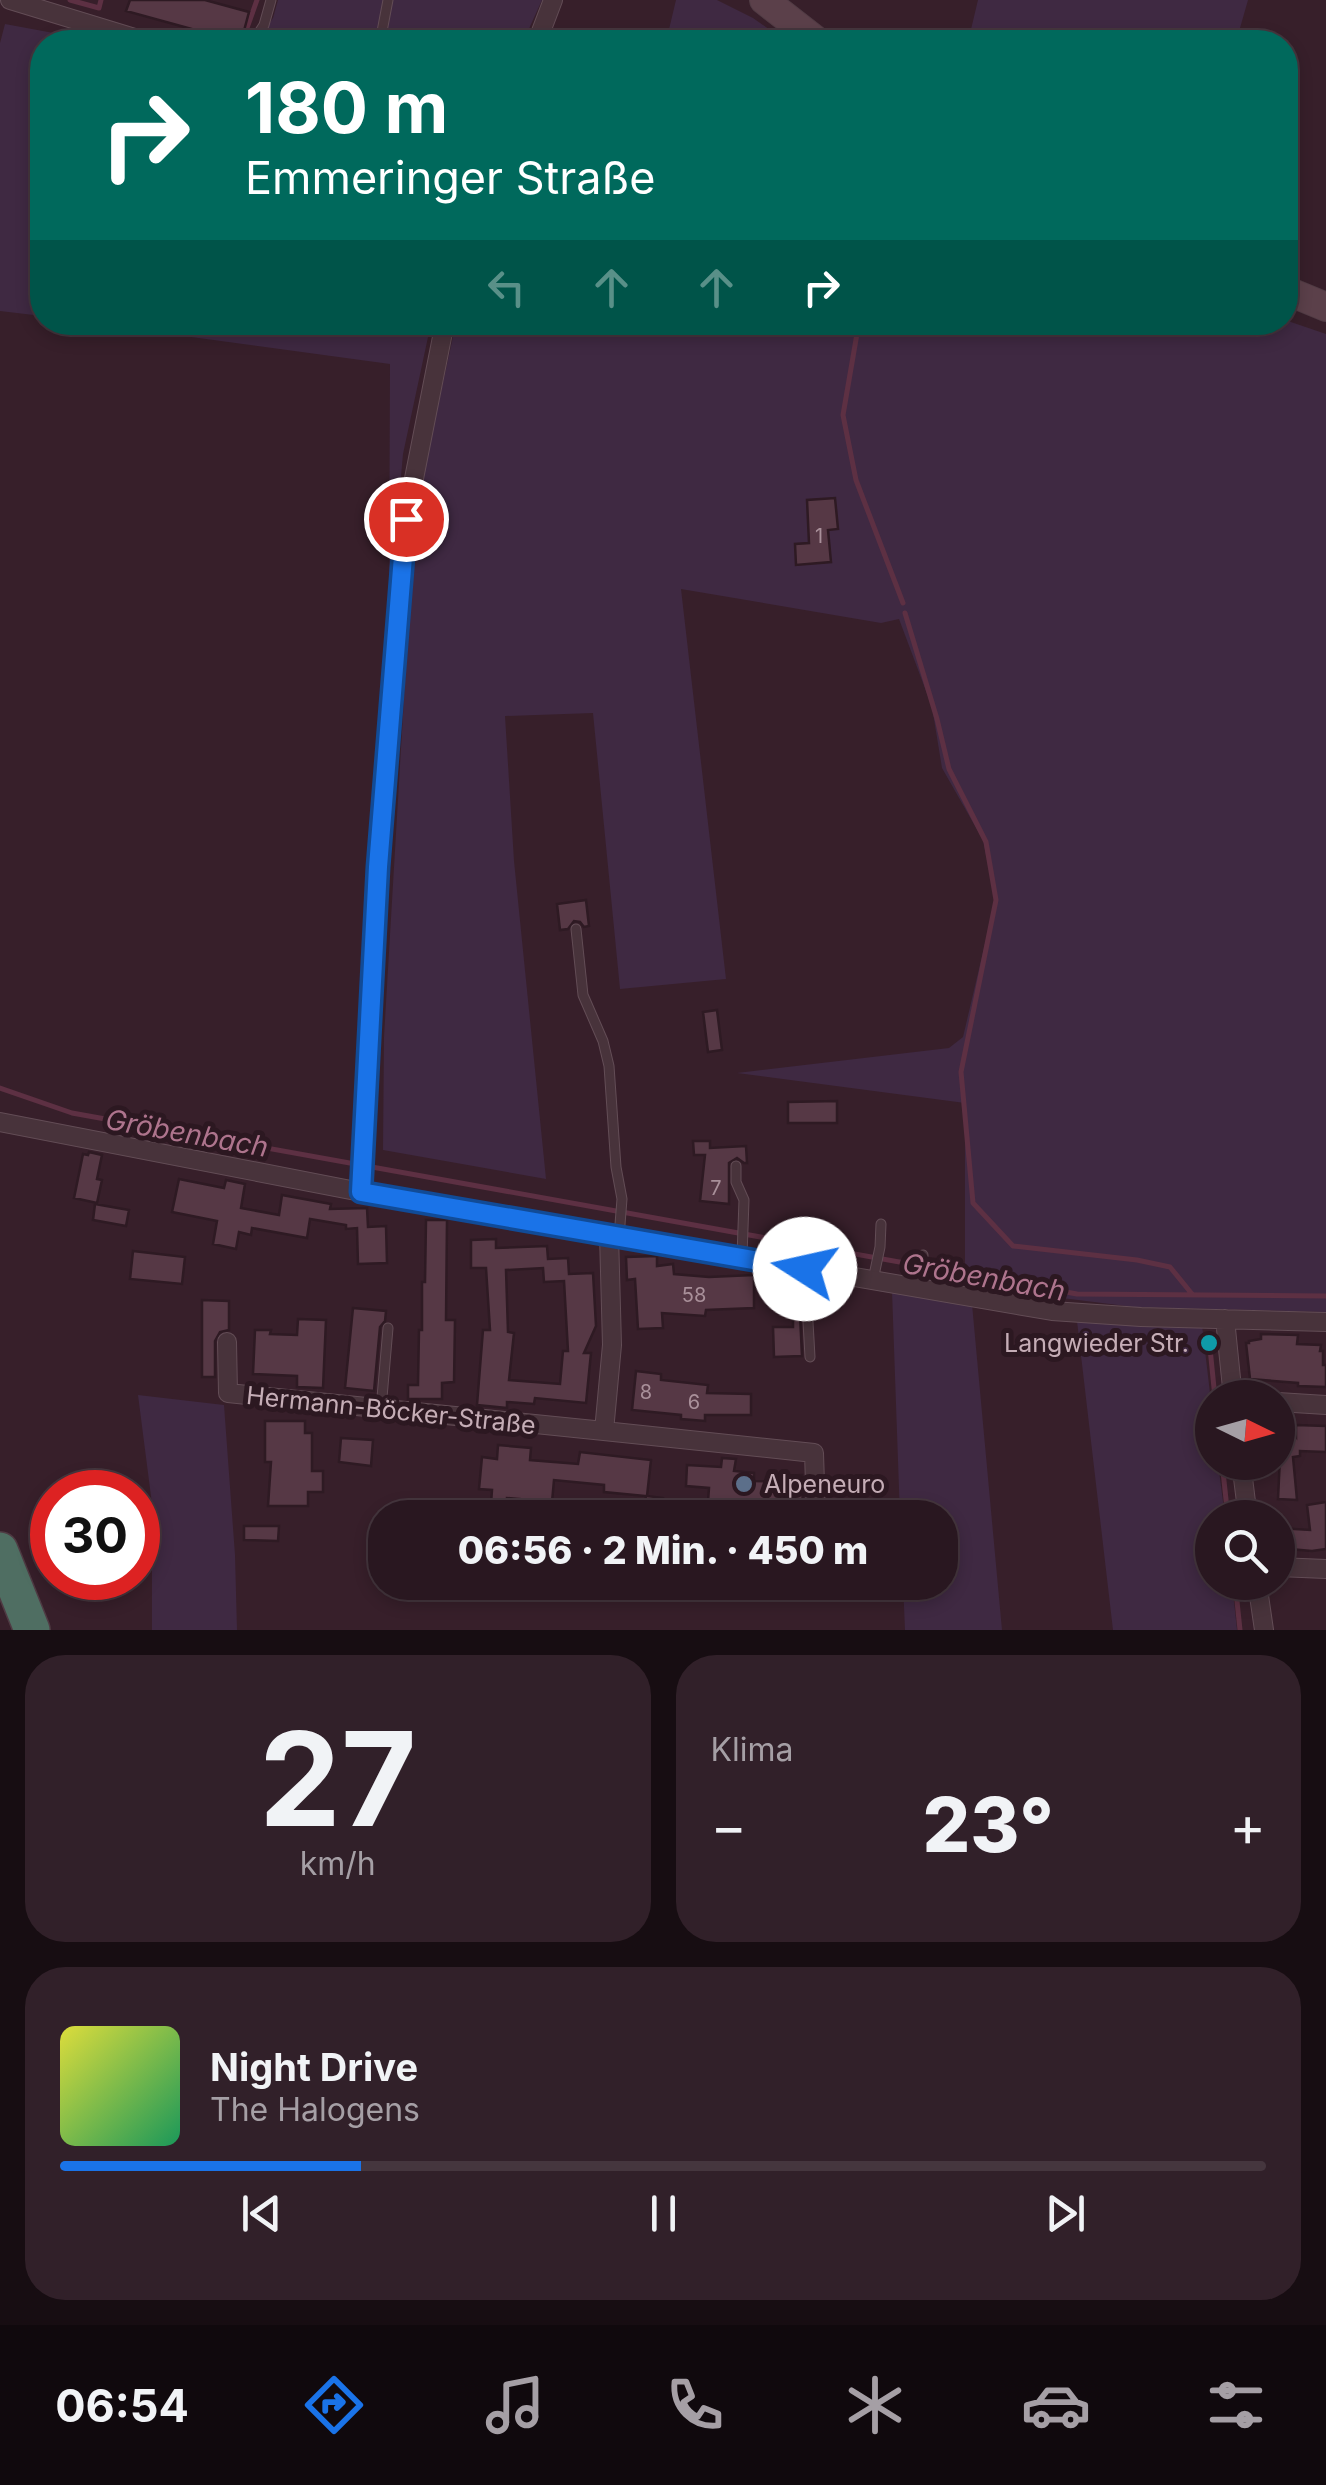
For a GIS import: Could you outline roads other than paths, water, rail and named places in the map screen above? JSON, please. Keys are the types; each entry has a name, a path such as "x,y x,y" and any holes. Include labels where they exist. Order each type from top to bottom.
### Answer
{"highway":[{"path":"0,1550 32,1630"}],"street":[{"path":"10,0 109,30"},
{"path":"542,30 554,0"},
{"path":"764,0 803,30"},
{"path":"1298,295 1326,307"},
{"path":"361,1184 378,867 406,519 442,335"},
{"path":"0,1122 616,1232 743,1250 805,1269 875,1274 1052,1310 1141,1317 1326,1322"},
{"path":"604,1432 616,1232"},
{"path":"1225,1319 1230,1380"},
{"name":"Hermann-Böcker-Straße","path":"227,1342 228,1393 814,1453 816,1500"},
{"path":"1295,1403 1326,1405"},
{"path":"1295,1568 1326,1569"},
{"path":"1260,1600 1264,1630"}],"lane":[{"path":"261,30 271,0"},
{"path":"382,30 388,0"},
{"path":"576,929 583,995 609,1066 622,1199 616,1232"},
{"path":"736,1166 736,1182 744,1200 743,1250"},
{"path":"875,1274 881,1224"},
{"path":"918,1283 923,1255"},
{"path":"805,1269 810,1357"},
{"path":"382,1409 388,1328"}],"waterway":[{"path":"70,0 99,8 101,0"},
{"path":"248,30 257,0"},
{"path":"857,335 843,415 856,480 903,603"},
{"path":"905,613 949,769 986,842 996,900 961,1072 973,1203 1013,1246 1170,1267 1192,1294"},
{"name":"Gröbenbach","path":"0,1088 72,1113 1077,1294 1326,1296"},
{"path":"1210,1348 1213,1380"},
{"path":"1224,1480 1226,1500"},
{"path":"1237,1600 1240,1630"}],"place":[{"name":"Langwieder Str.","path":"1209,1343"},
{"name":"Alpeneuro","path":"744,1484"}]}
